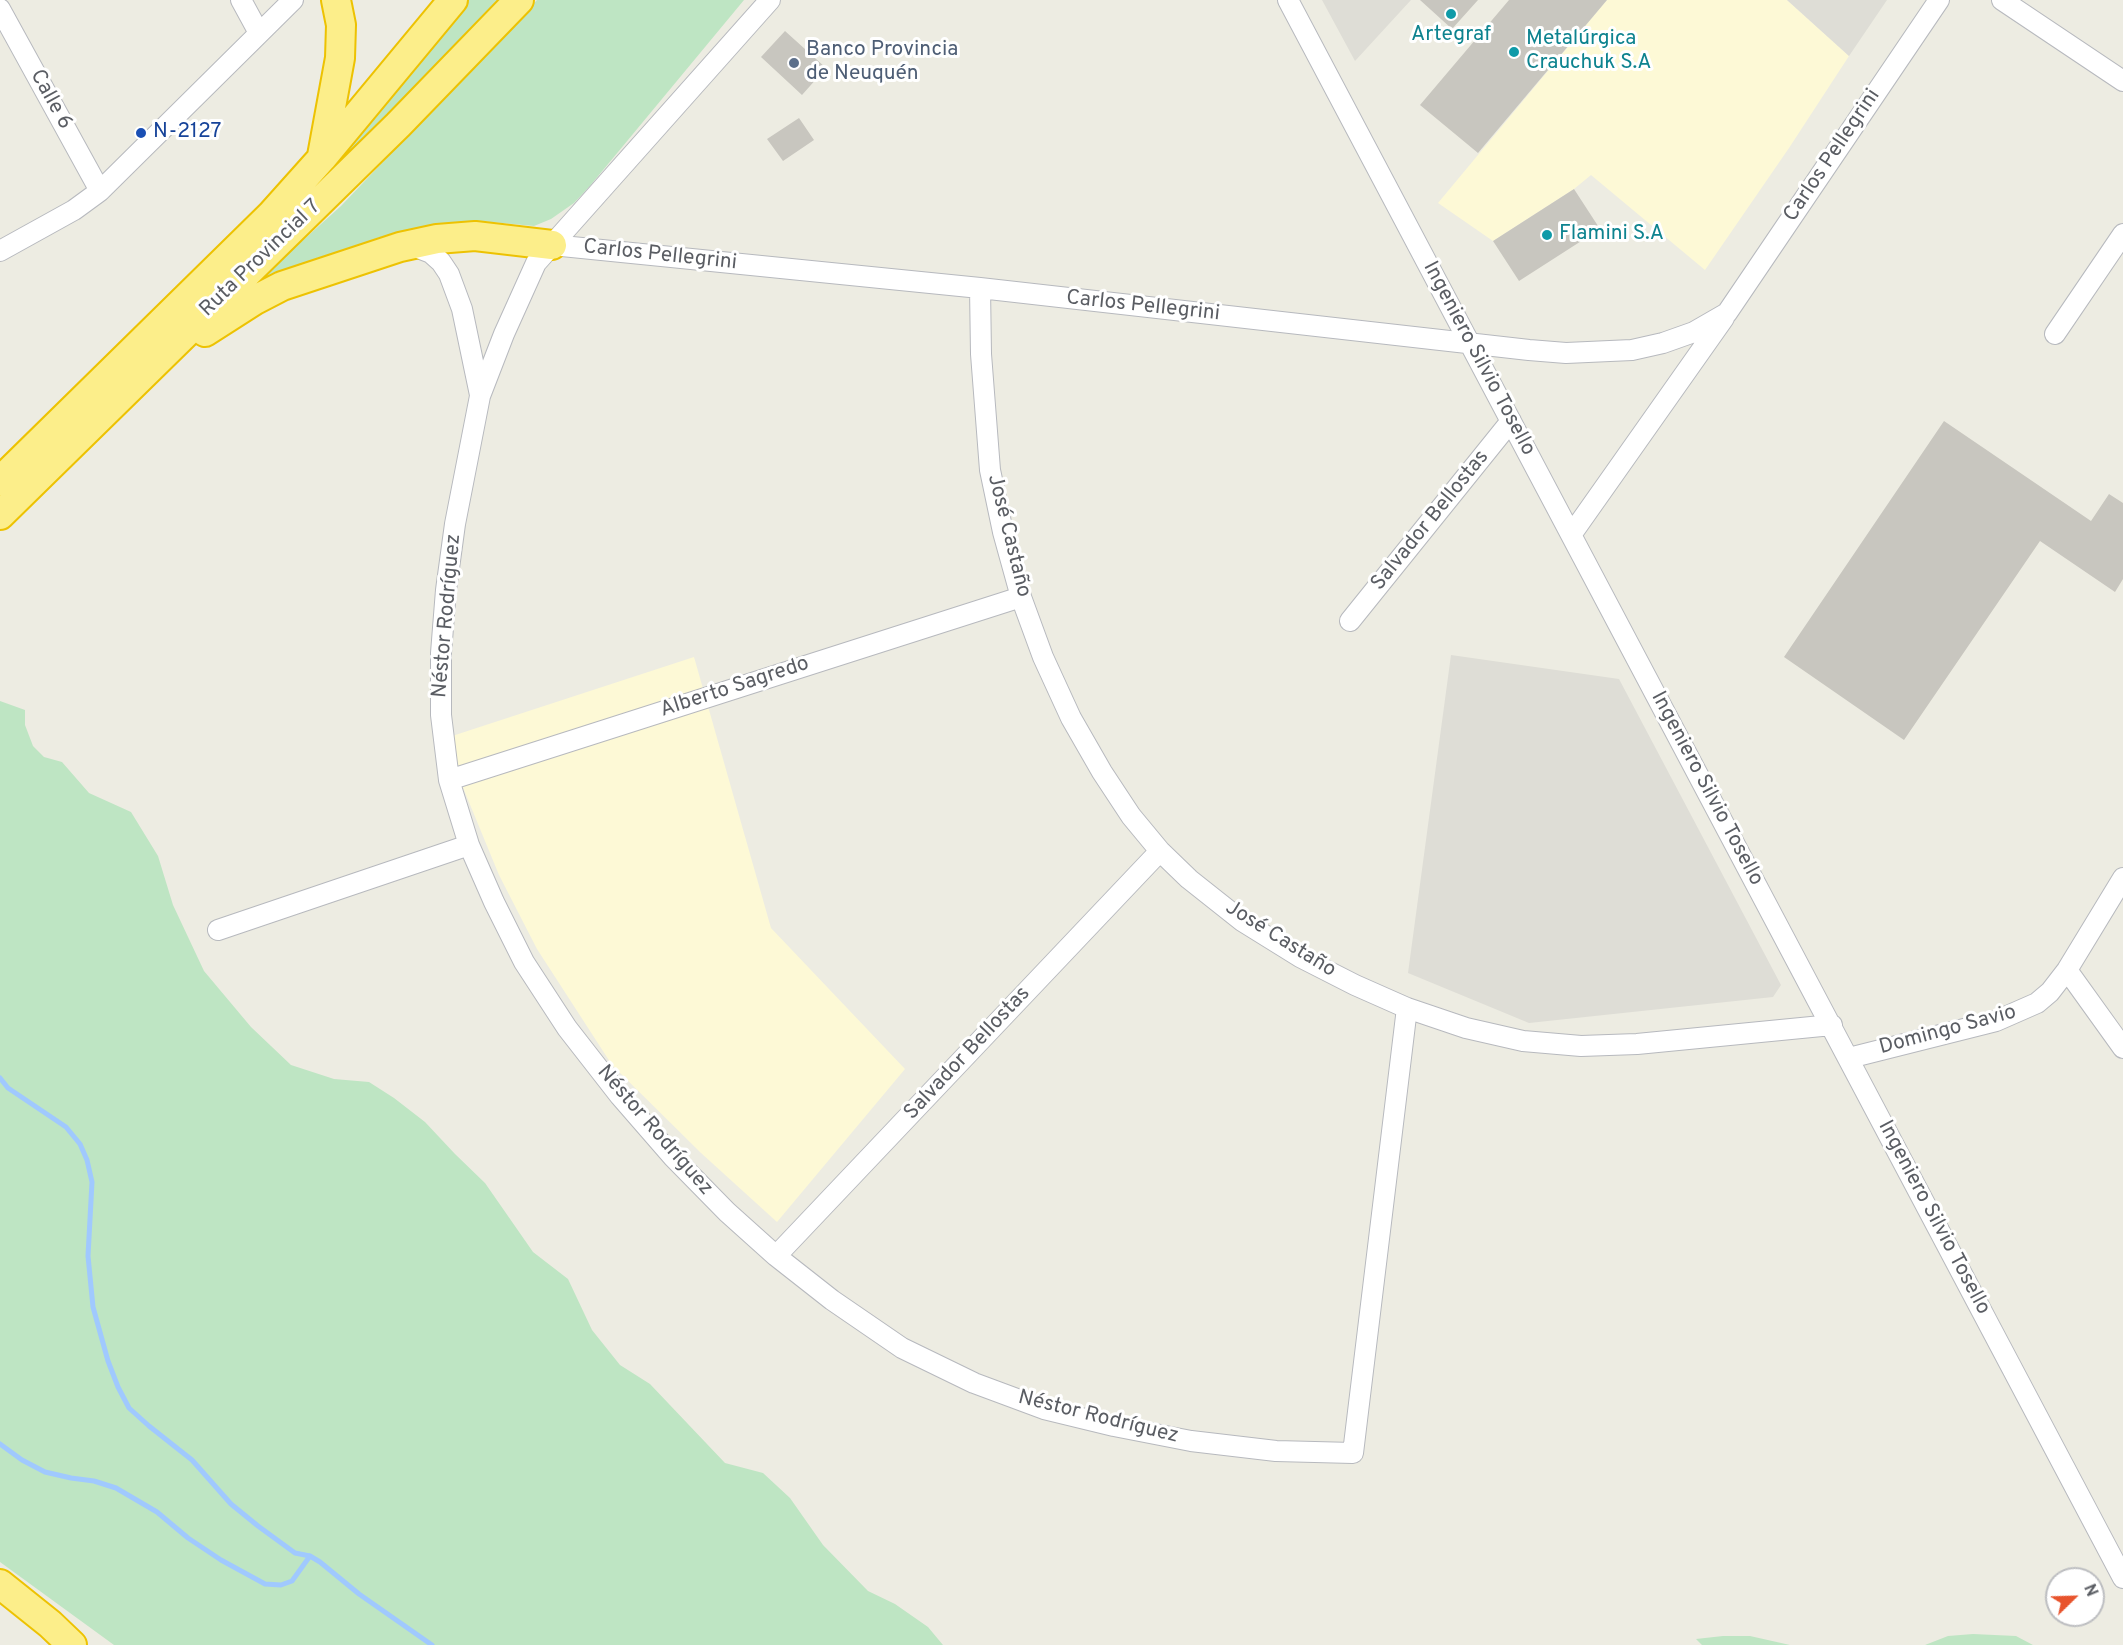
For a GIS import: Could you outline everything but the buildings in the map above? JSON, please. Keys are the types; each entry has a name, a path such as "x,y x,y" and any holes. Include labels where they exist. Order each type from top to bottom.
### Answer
{"highway":[{"path":"322,158 340,58 341,25 336,0"},
{"name":"Ruta Provincial 7","path":"0,481 243,244 322,158 453,0"},
{"name":"Ruta Provincial 7","path":"0,515 398,125 519,0"},
{"path":"130,387 209,329 255,300 310,275 399,247 437,239 475,236 552,245"},
{"path":"0,1584 50,1624 72,1645"},
{"path":"0,1602 62,1645"}],"street":[{"path":"241,0 259,33"},
{"path":"0,251 75,210 100,191 292,0"},
{"name":"Néstor Rodríguez","path":"770,0 536,263 480,396 455,524 446,590 442,642 441,715 449,780 469,845 494,902 525,962 567,1028 620,1096 673,1157 727,1212 776,1256 832,1300 902,1348 974,1383 1044,1409 1191,1441 1276,1451 1353,1453 1407,1008"},
{"name":"Ingeniero Silvio Tosello","path":"1288,0 2123,1578"},
{"name":"Carlos Pellegrini","path":"1571,535 1728,313 1939,0"},
{"path":"2002,0 2123,81"},
{"name":"Calle 6","path":"0,9 100,191"},
{"path":"2055,334 2123,234"},
{"name":"Carlos Pellegrini","path":"552,245 980,288 1566,353 1632,350 1664,343 1694,332 1728,313"},
{"name":"Néstor Rodríguez","path":"399,247 418,248 431,253 449,273 462,309 480,396"},
{"name":"José Castaño","path":"980,288 981,354 990,470 1003,532 1021,597 1043,657 1071,718 1102,772 1131,816 1160,851 1190,879 1242,921 1300,957 1407,1008 1466,1028 1523,1041 1581,1046 1637,1044 1832,1026"},
{"name":"Salvador Bellostas","path":"1350,621 1511,422"},
{"name":"Alberto Sagredo","path":"449,780 1021,597"},
{"path":"218,930 469,845"},
{"name":"Salvador Bellostas","path":"776,1256 1160,851"},
{"name":"Domingo Savio","path":"1849,1058 1996,1021 2037,1003 2050,992 2067,970 2123,878"},
{"path":"2067,970 2123,1048"}],"shaded area":[{"path":"1322,0 1411,0 1355,61"},
{"path":"1607,0 1787,0 1849,56 1705,270 1591,175 1574,189 1493,241 1438,203"},
{"path":"1787,0 1887,0 1849,56"},
{"path":"1451,655 1619,679 1781,985 1773,997 1529,1023 1408,973"},
{"path":"694,657 771,928 905,1069 777,1222 701,1153 612,1065 537,949 499,875 443,739"}],"green space":[{"path":"464,0 502,0 432,73 400,102 261,242"},
{"path":"537,0 744,0 589,187 574,203 551,219 534,226 480,221 407,230 377,238 250,288 341,206"},
{"path":"0,701 25,710 25,725 33,746 44,757 62,762 89,793 131,812 158,856 173,905 204,971 251,1027 291,1065 334,1079 369,1082 425,1122 485,1183 533,1252 568,1279 592,1330 620,1365 650,1384 725,1463 763,1473 790,1498 823,1545 868,1591 895,1604 928,1627 943,1645 114,1645 0,1562"},
{"path":"1973,1634 2016,1636 2033,1645 1925,1645 1948,1636"},
{"path":"1750,1636 1790,1645 1702,1645 1696,1639"}],"waterway":[{"path":"0,1078 8,1088 66,1127 80,1144 87,1160 92,1182 88,1256 93,1307 108,1361 129,1408 192,1460 231,1504 258,1526 295,1553 310,1556 320,1562 359,1594 432,1645"},
{"path":"0,1444 22,1460 45,1472 94,1481 116,1488 157,1512 188,1538 221,1560 265,1584 281,1585 292,1581 310,1556"}],"place":[{"name":"Artegraf","path":"1451,14"},
{"name":"Metalúrgica Crauchuk S.A","path":"1514,52"},
{"name":"Banco Provincia de Neuquén","path":"794,63"},
{"name":"N-2127","path":"141,133"},
{"name":"Flamini S.A","path":"1547,235"}]}
